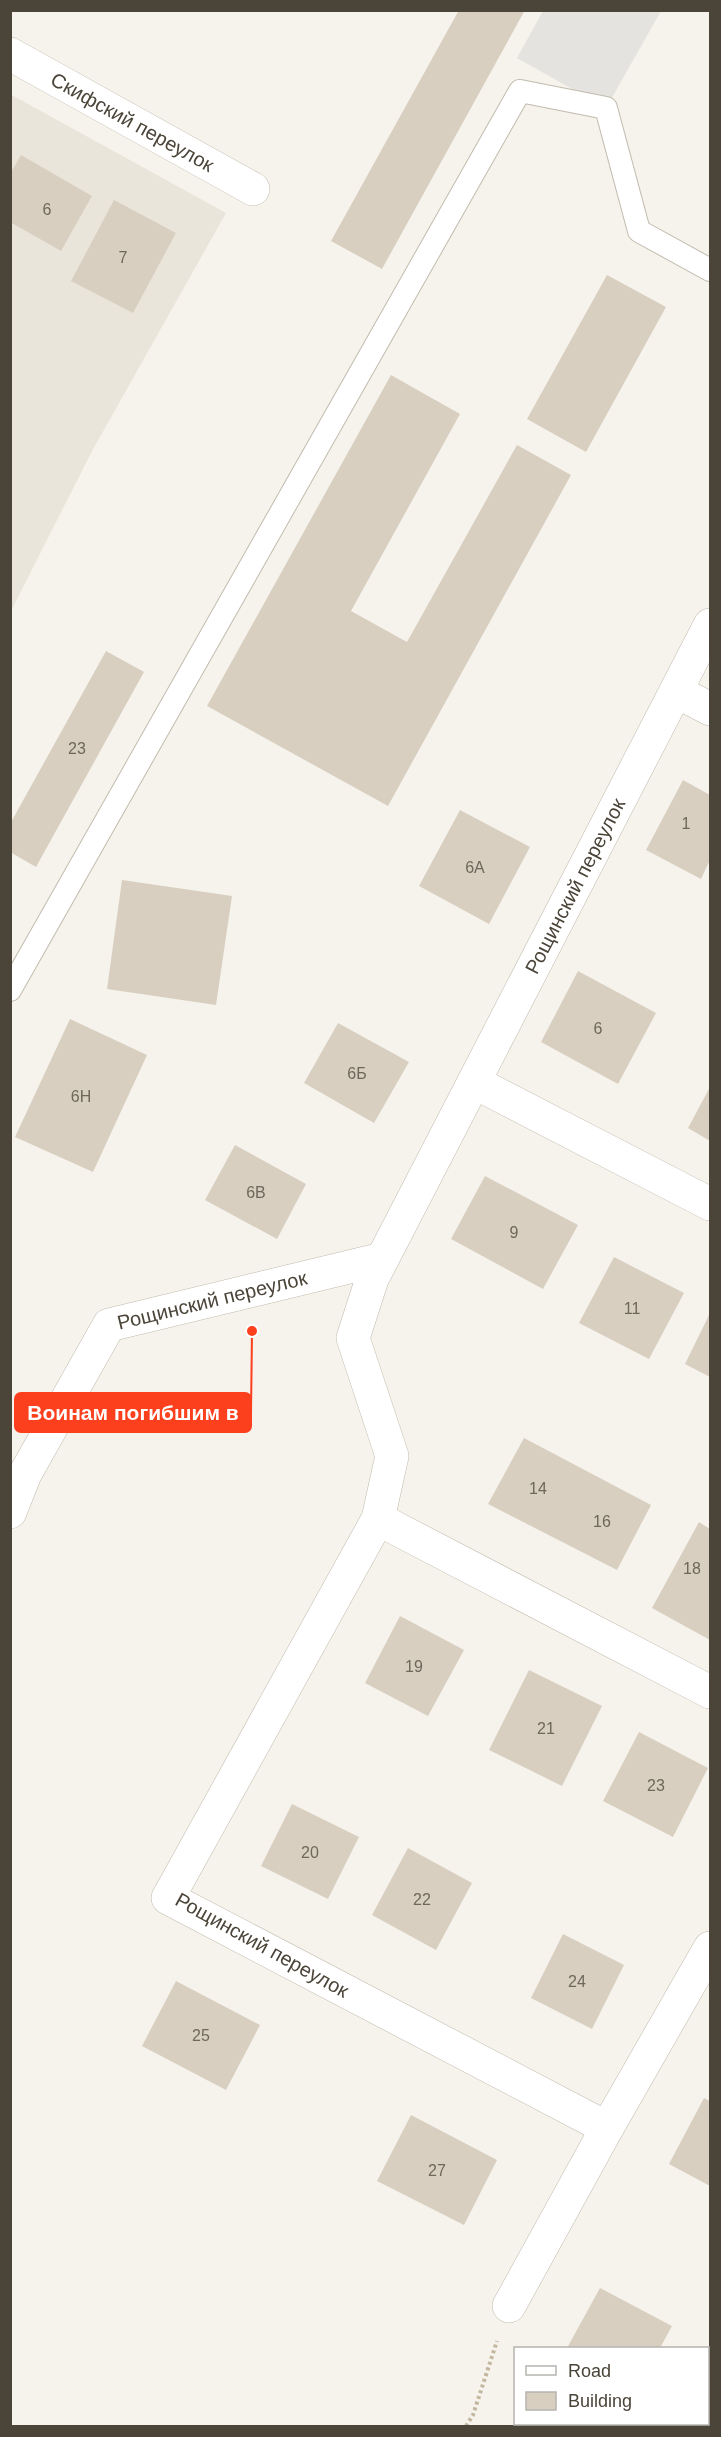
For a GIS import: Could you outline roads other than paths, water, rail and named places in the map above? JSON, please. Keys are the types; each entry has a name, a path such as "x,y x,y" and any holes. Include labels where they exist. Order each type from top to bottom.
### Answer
{"street":[{"name":"Скифский переулок","path":"10,54 253,189"},
{"name":"Рощинский переулок","path":"607,2128 168,1898 378,1519 392,1456 353,1338 372,1279 711,624"},
{"path":"676,691 711,709"},
{"path":"474,1082 711,1204"},
{"name":"Рощинский переулок","path":"10,1512 25,1474 109,1325 382,1259"},
{"path":"378,1519 711,1692"},
{"path":"509,2306 607,2128 711,1948"}],"lane":[{"path":"10,990 520,91 606,108 639,231 711,270"}],"place":[{"name":"Воинам погибшим в","path":"252,1331"}]}
